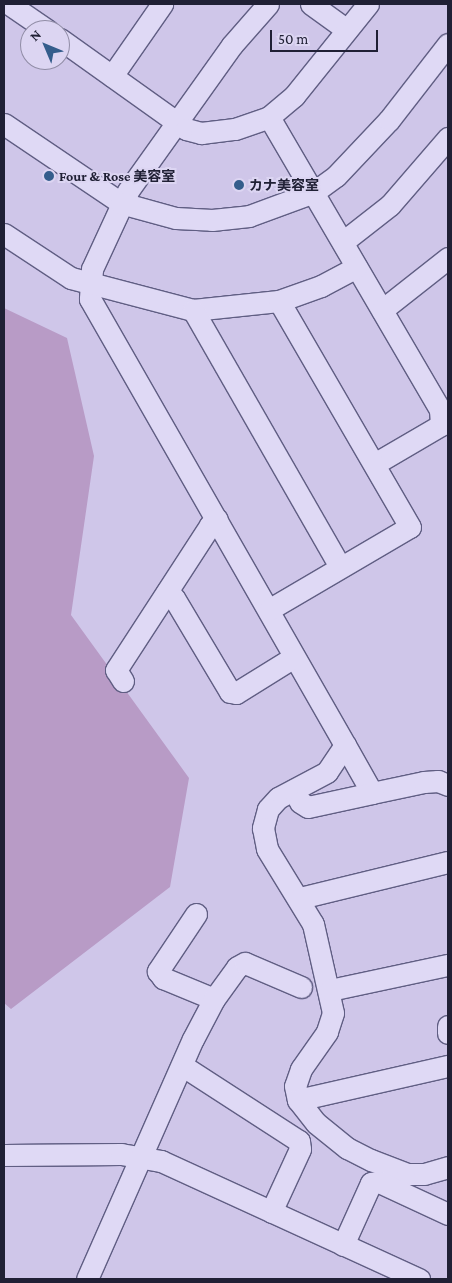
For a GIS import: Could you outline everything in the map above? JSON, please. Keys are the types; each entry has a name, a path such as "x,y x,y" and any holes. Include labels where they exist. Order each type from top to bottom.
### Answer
{"street":[{"path":"9,4 32,20"},
{"path":"112,76 162,4"},
{"path":"268,4 232,45 176,121 121,203 92,269 90,299 270,609 294,657 372,793"},
{"path":"311,4 346,30"},
{"path":"70,46 186,129 201,133 235,130 269,117 310,79 368,4"},
{"path":"4,124 121,203 176,218 212,220 249,216 314,192 360,155 448,44"},
{"path":"269,117 344,241 356,267 440,410 441,425 376,462"},
{"path":"344,241 390,205 448,138"},
{"path":"4,234 71,278 193,310 279,301 321,286 356,267"},
{"path":"382,310 448,258"},
{"path":"270,609 410,526 376,462 279,301"},
{"path":"193,310 340,567"},
{"path":"123,681 116,670 210,525 217,520"},
{"path":"167,592 174,598 230,692 236,693 294,657"},
{"path":"345,745 327,772 278,798 268,809 263,828 267,848 300,898 313,924 334,1013 327,1032 301,1069 294,1086 304,1112 347,1148 407,1174 424,1174 448,1167"},
{"path":"294,790 300,802 308,807 424,782 438,781 448,785"},
{"path":"300,898 448,862"},
{"path":"196,914 158,971 163,978 214,999"},
{"path":"87,1279 214,999 237,967 246,963 301,987"},
{"path":"330,990 448,965"},
{"path":"448,1026 448,1033"},
{"path":"182,1066 299,1141 300,1149 272,1212"},
{"path":"298,1100 448,1066"},
{"path":"4,1155 143,1157 161,1161 419,1279"},
{"path":"343,1245 371,1184 379,1182 448,1214"}],"shaded area":[{"path":"4,308 67,338 94,456 71,615 189,778 170,887 11,1009 4,1003"}],"place":[{"name":"Four & Rose 美容室","path":"49,176"},
{"name":"カナ美容室","path":"239,185"}]}
